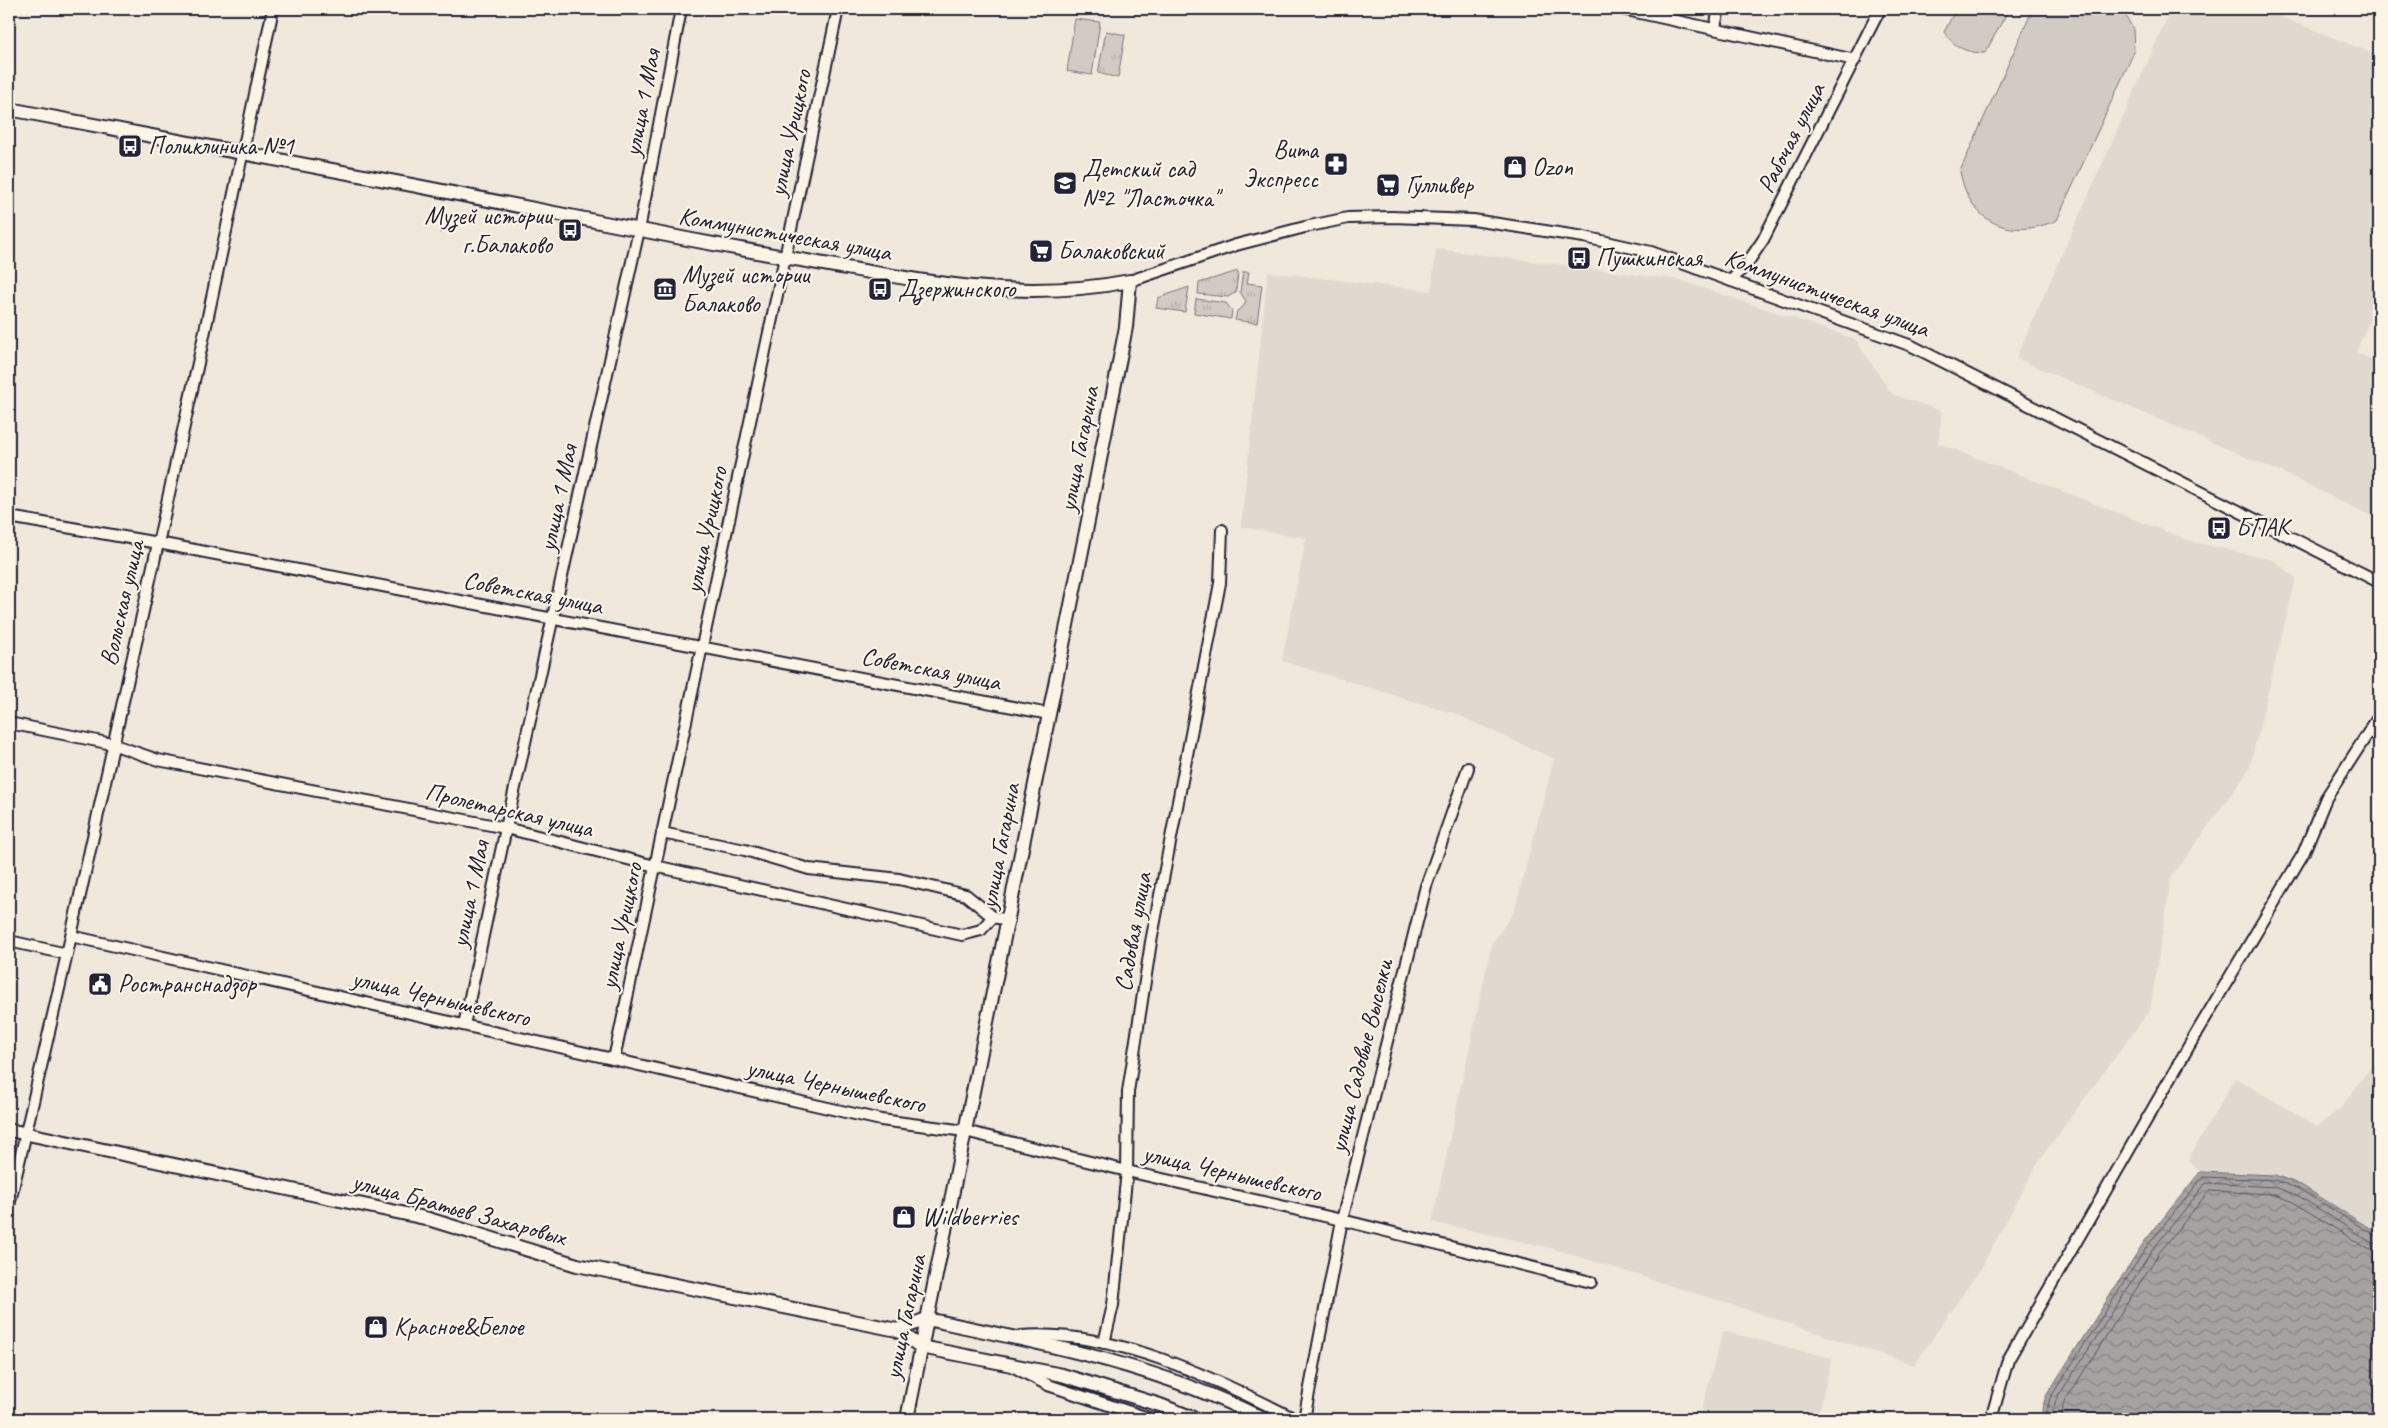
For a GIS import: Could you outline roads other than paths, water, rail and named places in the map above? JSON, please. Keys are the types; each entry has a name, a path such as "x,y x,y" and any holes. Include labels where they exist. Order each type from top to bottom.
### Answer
{"main road":[{"name":"Коммунистическая улица","path":"9,108 784,258 923,282 997,290 1070,290 1130,281"},
{"name":"улица Гагарина","path":"907,1419 1009,920 1126,327 1130,281"},
{"name":"улица Братьев Захаровых","path":"9,1130 425,1218 576,1265 897,1330 921,1348"},
{"path":"897,1330 927,1319 1088,1354 1148,1371 1204,1392 1263,1419"},
{"path":"921,1348 1006,1363 1110,1388 1196,1419"}],"street":[{"name":"Вольская улица","path":"9,1206 158,542 244,152 273,9"},
{"name":"улица 1 Мая","path":"464,1026 506,828 640,230 681,9"},
{"name":"улица Урицкого","path":"614,1059 838,9"},
{"path":"1622,9 1715,27 1855,60"},
{"path":"1715,27 1719,9"},
{"name":"Рабочая улица","path":"1731,281 1748,262 1763,240 1880,9"},
{"name":"Коммунистическая улица","path":"1130,281 1236,245 1348,218 1392,216 1473,220 1601,240 1651,252 1912,346 2379,582"},
{"name":"Советская улица","path":"9,517 158,542 1049,714"},
{"name":"Садовая улица","path":"1104,1344 1112,1305 1127,1171 1130,1083 1151,942 1220,583 1222,530"},
{"path":"1991,1419 2008,1360 2196,1032 2303,854 2326,798 2379,716"},
{"name":"Пролетарская улица","path":"9,723 112,744 158,760 506,828 655,866 962,935 981,930 994,917"},
{"name":"улица Садовые Выселки","path":"1304,1419 1342,1220 1426,886 1468,768"},
{"path":"662,833 745,850 809,869 899,879 966,895 994,917 1009,920"},
{"name":"улица Чернышевского","path":"71,936 881,1120 965,1131 1127,1171 1342,1220 1592,1282"},
{"path":"9,941 67,954"},
{"path":"1012,1337 1034,1335 1063,1337 1104,1344 1165,1360 1226,1384 1295,1419"},
{"path":"1006,1363 1048,1385 1151,1419"}],"water":[{"path":"2200,1172 2275,1175 2301,1185 2379,1234 2379,1419 2043,1419 2042,1409 2046,1396 2144,1242"}],"place":[{"name":"Поликлиника №1","path":"130,146"},
{"name":"Вита Экспресс","path":"1336,164"},
{"name":"Ozon","path":"1515,167"},
{"name":"Детский сад №2 \"Ласточка\"","path":"1065,183"},
{"name":"Гулливер","path":"1388,185"},
{"name":"Музей истории г.Балаково","path":"570,230"},
{"name":"Балаковский","path":"1041,251"},
{"name":"Пушкинская","path":"1579,258"},
{"name":"Музей истории Балаково","path":"665,289"},
{"name":"Дзержинского","path":"880,289"},
{"name":"БПАК","path":"2219,528"},
{"name":"Ространснадзор","path":"100,984"},
{"name":"Wildberries","path":"904,1217"},
{"name":"Красное&Белое","path":"376,1327"}]}
